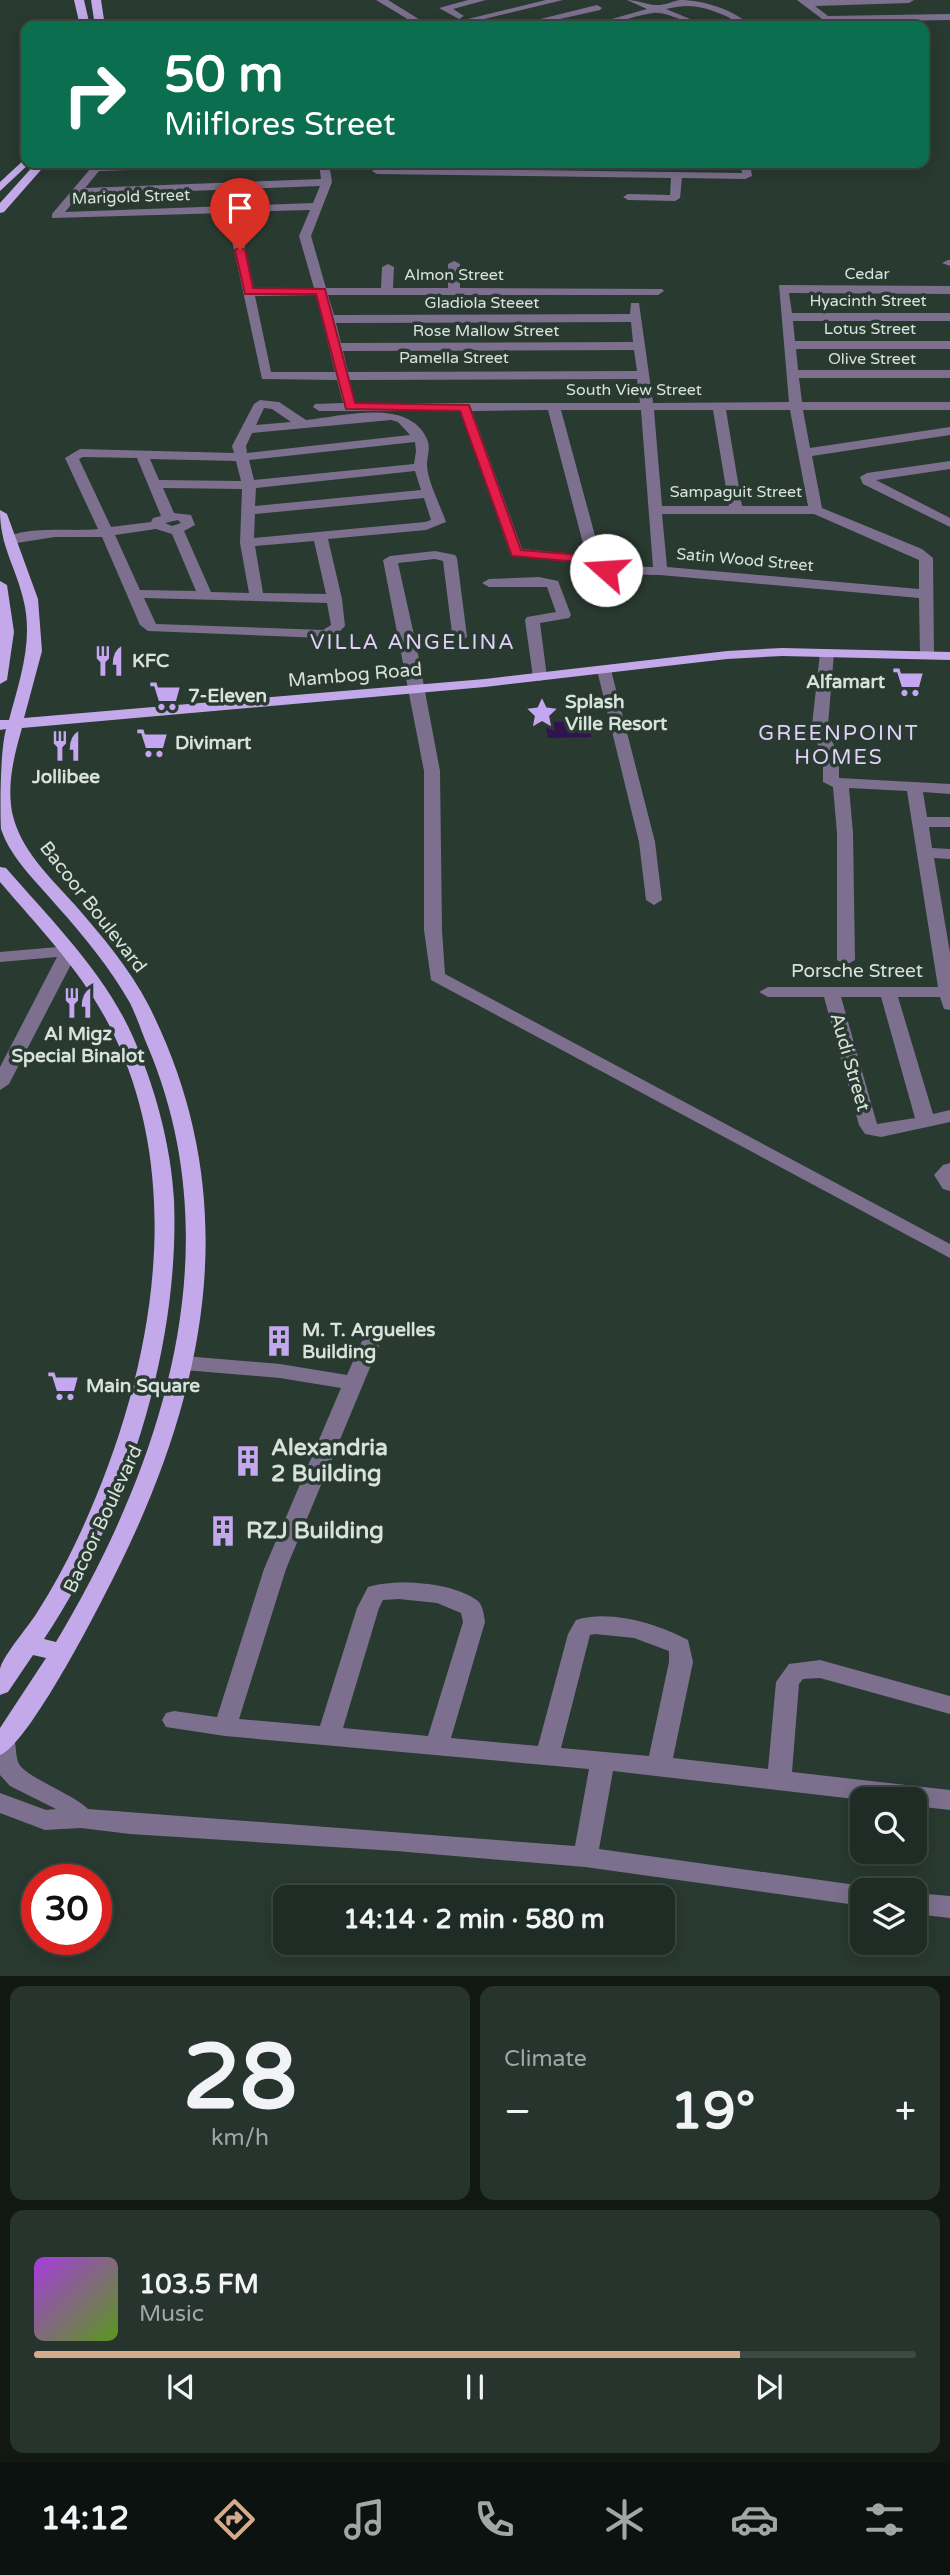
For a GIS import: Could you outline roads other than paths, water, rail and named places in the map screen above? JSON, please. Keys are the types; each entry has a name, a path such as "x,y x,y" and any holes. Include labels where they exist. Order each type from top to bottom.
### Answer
{"main road":[{"path":"79,0 84,21"},
{"path":"96,0 99,21"},
{"path":"0,188 21,166"},
{"path":"0,210 38,168"},
{"name":"Bacoor Boulevard","path":"0,514 31,599 35,651 7,725 1,784 2,812 10,834 23,856 121,976 161,1051 185,1136 196,1214 194,1300 184,1363 171,1420 147,1489 103,1581 62,1652 2,1743"},
{"path":"0,585 7,637 6,659 0,680"},
{"name":"Mambog Road","path":"7,725 540,677 727,655 827,653 950,656"},
{"name":"Bacoor Boulevard","path":"0,872 69,951 96,987 124,1036 154,1122 162,1190 164,1242 157,1329 135,1417 113,1484 70,1577 0,1686"},
{"path":"36,914 65,905"},
{"path":"28,1645 62,1652"}],"street":[{"path":"96,0 103,0"},
{"path":"381,0 417,21"},
{"path":"507,12 480,0 440,6 462,21 496,15 558,0"},
{"path":"577,0 634,21"},
{"path":"632,0 689,21"},
{"path":"612,21 659,10 686,0 731,15 739,21"},
{"path":"805,1 909,0"},
{"path":"805,1 824,19 874,21"},
{"path":"542,21 597,8"},
{"path":"496,15 510,21"},
{"path":"906,21 950,16"},
{"name":"Marigold Street","path":"94,168 56,216 317,206"},
{"path":"325,168 327,182 304,236 329,319 350,407"},
{"path":"376,171 511,168"},
{"path":"566,168 628,174 745,176 748,174 746,168"},
{"path":"628,174 627,200 675,198 677,175"},
{"path":"76,192 327,182"},
{"path":"231,209 249,292"},
{"path":"454,264 454,290"},
{"path":"387,291 388,267"},
{"name":"Cedar","path":"786,317 783,288 950,290"},
{"path":"633,291 647,407 660,570"},
{"name":"Almon Street","path":"249,292 658,291"},
{"name":"Pamella Street","path":"249,292 266,376 643,375"},
{"path":"786,317 796,408 816,510 926,558 927,655"},
{"name":"Hyacinth Street","path":"786,317 950,317"},
{"name":"Gladiola Steeet","path":"329,319 636,318"},
{"name":"Lotus Street","path":"791,345 950,345"},
{"name":"Rose Mallow Street","path":"334,347 639,346"},
{"name":"Olive Street","path":"794,374 950,374"},
{"path":"257,597 247,543 249,485 239,446 260,404 275,405 304,425"},
{"name":"South View Street","path":"318,407 950,406"},
{"name":"Satin Wood Street","path":"465,408 516,553 594,560 606,570 660,570 928,594"},
{"path":"554,408 594,560"},
{"path":"719,408 736,510"},
{"path":"247,430 391,416 403,419 420,438 423,451 421,467 439,519 436,524 247,543"},
{"path":"806,453 950,431"},
{"path":"320,537 335,599 338,626 330,633 153,628 147,625 108,532 72,458 80,453 242,457 420,438"},
{"path":"141,453 163,521"},
{"path":"935,456 949,467"},
{"path":"153,484 249,485 421,467"},
{"path":"949,467 873,475 867,477 867,481 950,523"},
{"path":"249,511 430,493"},
{"path":"926,512 950,509"},
{"name":"Sampaguit Street","path":"655,510 816,510"},
{"path":"12,545 64,543 92,534 182,517 188,520 185,527 177,530 205,595"},
{"path":"408,640 460,637 450,558 435,555 390,560 432,771 433,930 436,976 950,1252"},
{"path":"489,583 553,584 564,615 532,620 540,677"},
{"path":"135,594 335,599"},
{"path":"827,653 821,732 831,754 831,780 841,784 950,789"},
{"path":"604,670 647,842 654,900"},
{"path":"841,784 845,833 846,960"},
{"path":"914,788 924,853 946,956 948,998"},
{"path":"920,822 950,822"},
{"path":"924,853 950,854"},
{"path":"0,957 69,951"},
{"path":"0,1084 69,951"},
{"name":"Porsche Street","path":"768,992 888,992 948,998"},
{"name":"Audi Street","path":"831,992 868,1125 872,1130 881,1131 926,1122"},
{"path":"888,992 926,1122 950,1116"},
{"path":"950,1169 944,1175 950,1185"},
{"path":"225,1727 275,1569 369,1346"},
{"path":"184,1363 280,1371 353,1383"},
{"path":"329,1737 368,1608 376,1593 394,1588 456,1600 471,1608 474,1622 437,1746"},
{"path":"547,1755 579,1634 584,1626 597,1624 666,1637 680,1646 681,1662 659,1766"},
{"path":"779,1781 788,1682 797,1670 820,1669 950,1705"},
{"path":"174,1720 329,1737 659,1766 950,1800"},
{"path":"2,1743 7,1766 18,1779 69,1805 82,1818"},
{"path":"585,1857 603,1761"},
{"path":"0,1804 44,1821 82,1818 131,1824 396,1841 585,1857 850,1894"},
{"path":"927,1904 950,1907"}],"place":[{"name":"KFC","path":"109,661"},
{"name":"Alfamart","path":"908,682"},
{"name":"7-Eleven","path":"165,696"},
{"name":"Splash Ville Resort","path":"542,713"},
{"name":"Divimart","path":"152,743"},
{"name":"Jollibee","path":"66,746"},
{"name":"Al Migz Special Binalot","path":"78,1003"},
{"name":"M. T. Arguelles Building","path":"279,1341"},
{"name":"Main Square","path":"63,1386"},
{"name":"Alexandria 2 Building","path":"248,1461"},
{"name":"RZJ Building","path":"223,1531"}],"district":[{"name":"VILLA ANGELINA","path":"413,642"},
{"name":"GREENPOINT HOMES","path":"839,745"}]}
